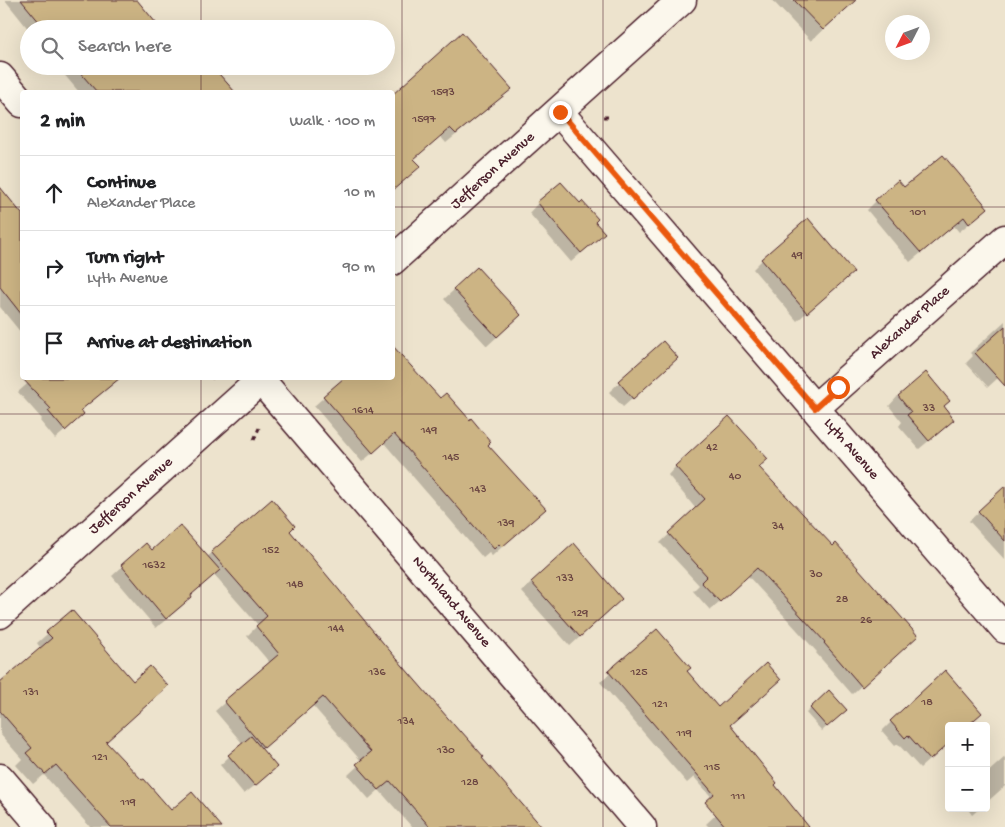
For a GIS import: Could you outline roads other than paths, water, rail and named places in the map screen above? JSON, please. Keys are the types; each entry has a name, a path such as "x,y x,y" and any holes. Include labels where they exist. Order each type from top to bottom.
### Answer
{"street":[{"name":"Jefferson Avenue","path":"395,258 560,112 682,0"},
{"path":"0,77 20,100"},
{"name":"Lyth Avenue","path":"560,112 1005,629"},
{"name":"Alexander Place","path":"815,408 1005,239"},
{"name":"Jefferson Avenue","path":"0,614 259,380"},
{"name":"Northland Avenue","path":"263,380 642,827"},
{"path":"0,778 42,827"}]}
